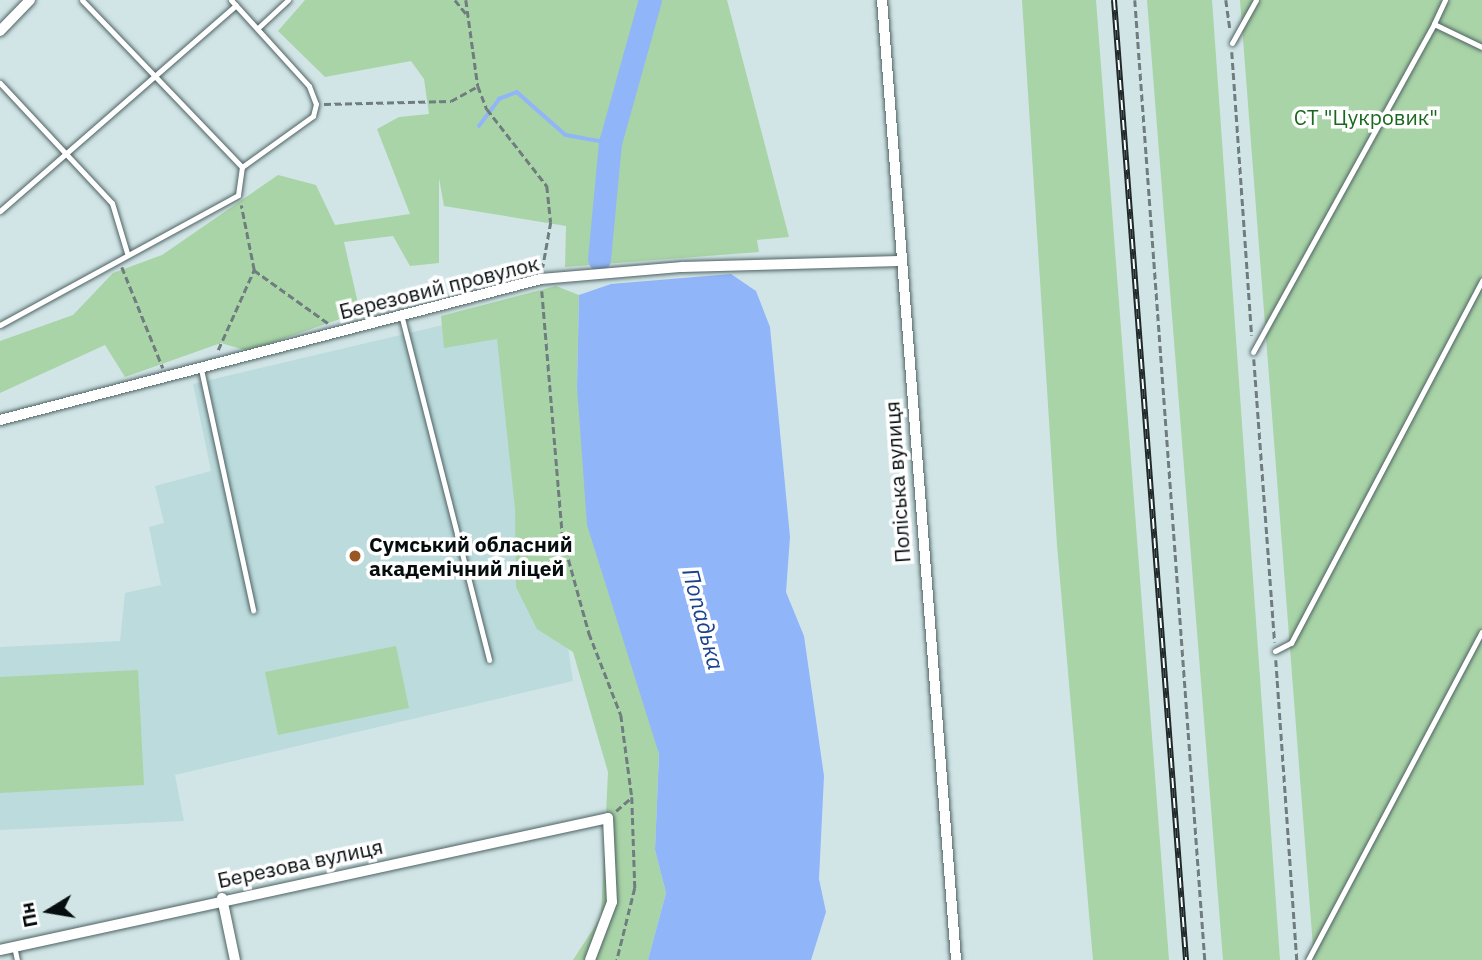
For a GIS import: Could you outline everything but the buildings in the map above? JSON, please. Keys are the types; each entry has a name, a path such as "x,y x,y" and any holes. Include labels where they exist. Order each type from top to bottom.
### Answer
{"street":[{"path":"0,31 30,0"},
{"name":"Поліська вулиця","path":"882,0 899,261 956,960"},
{"name":"Березовий провулок","path":"0,420 401,313 541,279 682,267 899,261"},
{"path":"590,960 612,902 608,818"},
{"name":"Березова вулиця","path":"0,950 222,898 608,818"},
{"path":"222,898 234,960"}],"lane":[{"path":"82,0 242,167"},
{"path":"0,325 127,253 239,195 242,167 313,116 316,104 309,86 259,27 231,0"},
{"path":"259,27 288,0"},
{"path":"1232,43 1256,0"},
{"path":"1254,352 1445,0"},
{"path":"0,211 236,5"},
{"path":"1434,24 1482,47"},
{"path":"0,83 112,203 127,253"},
{"path":"1275,651 1291,643 1482,280"},
{"path":"401,313 489,660"},
{"path":"206,367 253,610"},
{"path":"1308,960 1482,632"},
{"path":"14,946 17,960"}],"path":[{"path":"455,0 467,15"},
{"path":"467,0 478,86 492,115 547,186 551,222 541,279 563,539 589,633 621,715 632,797 635,888 617,960"},
{"path":"1135,0 1205,960"},
{"path":"1226,0 1232,43 1254,352"},
{"path":"316,104 451,101 478,86"},
{"path":"206,367 254,270 239,195"},
{"path":"123,269 167,377"},
{"path":"254,270 338,331"},
{"path":"608,818 632,797"}],"shaded area":[{"name":"Сумський обласний академічний ліцей","path":"519,307 573,681 175,775 184,821 0,830 0,647 120,641 125,593 161,585 149,527 164,523 155,486 211,471 193,384"}],"green space":[{"path":"305,0 727,0 789,237 757,240 759,252 565,267 566,226 444,206 439,178 439,263 410,266 393,236 344,242 360,312 248,351 221,343 125,377 105,345 0,393 0,341 73,315 113,273 162,255 278,175 316,185 335,225 410,214 377,129 399,117 429,114 424,79 411,61 325,77 278,31"},
{"path":"1022,0 1096,0 1169,960 1093,960 1057,545"},
{"path":"1147,0 1212,0 1280,960 1223,960"},
{"name":"СТ \"Цукровик\"","path":"1240,0 1482,0 1482,960 1314,960"},
{"path":"556,286 579,295 577,387 659,754 655,850 666,893 648,960 573,960 601,917 608,772 573,652 537,629 516,587 515,509 497,339 444,348 441,316"},
{"path":"396,646 409,708 278,735 265,672"},
{"path":"138,670 144,785 0,793 0,677"}],"water":[{"path":"731,274 756,291 770,327 790,537 786,592 804,636 824,776 819,879 826,912 811,960 648,960 666,893 655,850 659,754 587,525 577,387 579,295 611,284"}],"waterway":[{"name":"Попадька","path":"599,259 610,143 650,0"},
{"path":"479,126 499,99 517,92 566,135 610,143"}],"railway":[{"path":"1114,0 1186,960"}],"place":[{"name":"Сумський обласний академічний ліцей","path":"355,556"}]}
